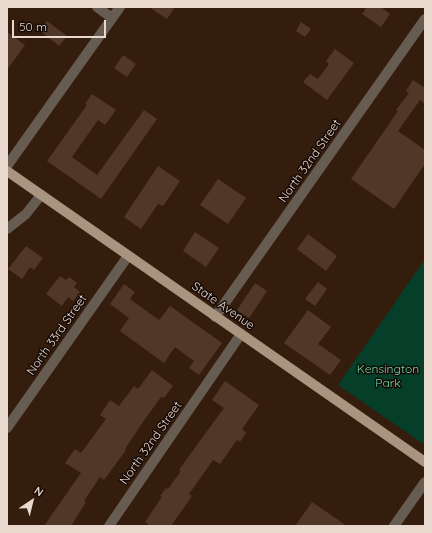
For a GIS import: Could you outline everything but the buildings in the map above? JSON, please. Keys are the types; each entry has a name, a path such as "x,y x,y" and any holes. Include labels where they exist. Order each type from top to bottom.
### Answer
{"main road":[{"name":"State Avenue","path":"7,172 425,462"}],"street":[{"path":"97,7 112,18"},
{"path":"7,166 120,7"},
{"name":"North 32nd Street","path":"216,317 423,26"},
{"path":"7,229 26,214 41,195"},
{"name":"North 33rd Street","path":"7,428 128,256"},
{"name":"North 32nd Street","path":"110,526 242,334"},
{"path":"394,526 425,482"}],"green space":[{"name":"Kensington Park","path":"425,259 425,445 338,385"}]}
